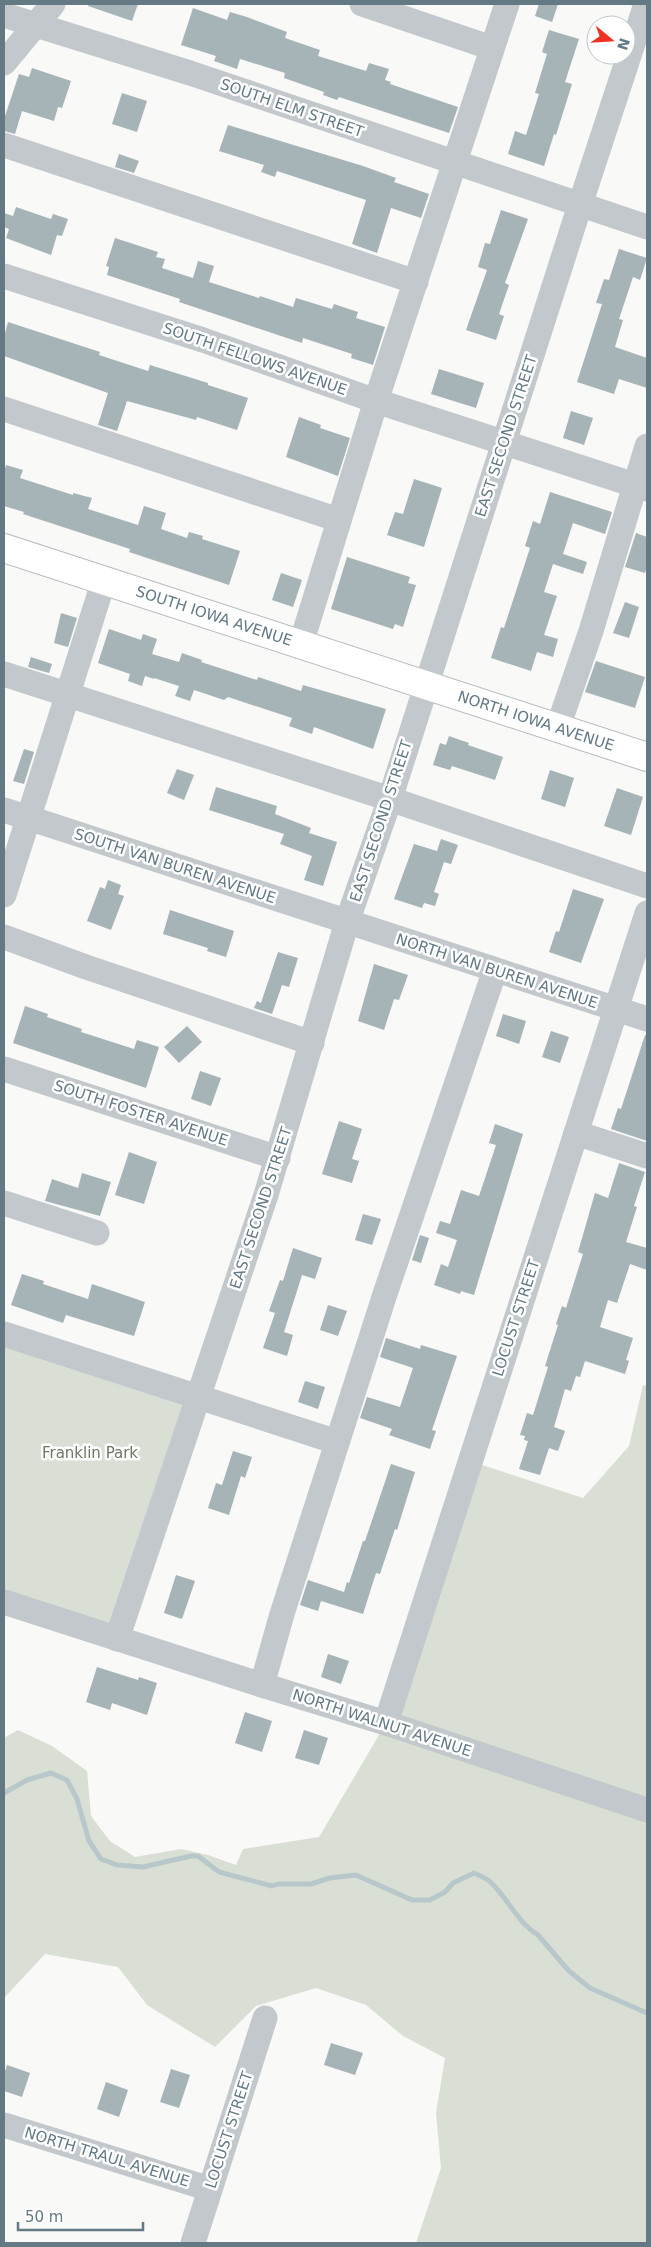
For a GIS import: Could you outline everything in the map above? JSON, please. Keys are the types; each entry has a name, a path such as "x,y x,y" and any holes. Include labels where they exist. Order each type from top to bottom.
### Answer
{"main road":[{"name":"SOUTH IOWA AVENUE","path":"4,548 425,684"},
{"name":"NORTH IOWA AVENUE","path":"425,684 647,757"}],"street":[{"path":"4,63 53,4"},
{"path":"362,4 492,48"},
{"path":"301,644 376,401 507,4"},
{"name":"EAST SECOND STREET","path":"117,1639 278,1158 347,922 390,799 425,684 505,443 580,204 646,4"},
{"name":"SOUTH ELM STREET","path":"4,15 190,73 647,227"},
{"path":"4,145 416,282"},
{"name":"SOUTH FELLOWS AVENUE","path":"4,276 203,340 376,401 641,487"},
{"path":"4,409 339,520"},
{"path":"558,728 641,487 647,446"},
{"path":"4,895 104,580"},
{"path":"4,674 390,799 647,886"},
{"name":"SOUTH VAN BUREN AVENUE","path":"4,810 347,922"},
{"name":"LOCUST STREET","path":"386,1723 647,913"},
{"name":"NORTH VAN BUREN AVENUE","path":"347,922 647,1019"},
{"path":"4,937 86,967 312,1043"},
{"path":"262,1685 282,1614 337,1442 495,970"},
{"name":"SOUTH FOSTER AVENUE","path":"4,1069 278,1158"},
{"path":"576,1133 647,1156"},
{"path":"4,1203 97,1233"},
{"path":"4,1334 337,1442"},
{"name":"NORTH WALNUT AVENUE","path":"4,1602 386,1723 647,1810"},
{"name":"LOCUST STREET","path":"193,2243 265,2018"},
{"name":"NORTH TRAUL AVENUE","path":"4,2125 210,2189"}],"green space":[{"name":"Franklin Park","path":"4,1334 199,1398 117,1639 4,1602"},
{"path":"643,1385 647,1386 647,2243 416,2243 441,2168 436,2113 445,2058 403,2036 366,2005 316,1988 256,2006 215,2047 147,2005 118,1967 45,1954 4,1998 4,1738 18,1730 52,1746 87,1771 91,1816 110,1841 135,1857 181,1849 208,1855 236,1865 243,1849 319,1837 386,1723 470,1461 583,1498 629,1446"}],"building":[{"path":"89,4 138,4 132,21 88,6"},
{"path":"539,4 558,4 552,22 535,16"},
{"path":"193,8 227,20 230,12 247,17 287,32 285,38 320,50 318,56 366,71 369,63 389,69 385,80 391,82 390,84 458,107 449,133 339,97 337,100 323,95 324,92 284,78 285,73 240,59 237,69 214,61 216,56 181,45"},
{"path":"549,30 579,39 565,82 572,84 544,166 508,154 515,131 526,135 539,94 535,93 547,54 542,52"},
{"path":"32,68 71,81 62,108 58,107 54,121 22,111 15,134 4,131 4,119 19,74 29,77"},
{"path":"122,93 147,101 137,132 112,124"},
{"path":"228,125 363,166 396,178 394,182 429,194 421,218 391,208 377,253 352,244 366,200 277,171 275,177 261,172 264,165 219,151"},
{"path":"119,154 139,161 134,173 115,167"},
{"path":"16,207 51,219 53,214 68,219 62,236 57,235 51,255 6,238 9,229 4,227 4,213 13,216"},
{"path":"501,210 528,219 505,283 509,285 499,314 504,316 496,340 466,330 487,270 478,267 485,243 490,244"},
{"path":"115,238 158,252 156,257 165,259 162,268 193,278 198,261 214,266 209,282 259,298 260,296 293,307 296,298 332,309 334,304 358,312 356,318 385,327 373,365 351,358 352,354 303,338 302,343 179,302 180,299 107,275 109,267 106,266"},
{"path":"619,249 647,258 640,280 633,277 619,319 623,320 615,347 647,358 647,388 619,379 614,394 577,382 602,304 596,303 604,279 609,280"},
{"path":"8,322 100,352 99,355 148,371 150,365 248,398 237,430 197,417 196,420 127,401 117,431 98,425 108,393 4,356 4,337"},
{"path":"439,369 484,383 476,408 431,394"},
{"path":"571,411 593,418 584,445 563,438"},
{"path":"299,417 321,425 320,428 350,438 338,476 286,457"},
{"path":"6,465 23,470 20,478 73,495 73,493 92,498 88,509 138,525 144,506 166,513 161,529 187,538 189,532 203,536 202,539 240,551 229,585 129,552 130,549 4,506 4,472"},
{"path":"414,479 442,488 424,547 387,535 395,512 403,514"},
{"path":"550,492 612,512 605,534 573,523 563,554 587,562 583,574 553,564 544,592 557,596 544,635 558,639 553,657 537,652 531,671 491,658 501,627 504,628 530,548 525,546 533,521 540,524"},
{"path":"636,533 647,537 647,566 645,573 625,567"},
{"path":"347,557 410,577 408,583 416,585 403,627 395,624 393,629 331,609"},
{"path":"281,573 302,580 293,607 272,600"},
{"path":"625,602 639,607 629,638 613,633"},
{"path":"61,613 77,618 68,647 54,643"},
{"path":"109,629 141,640 143,634 157,639 152,654 179,662 182,653 202,660 201,662 257,680 258,677 301,691 303,685 386,709 373,749 314,727 312,734 289,726 292,718 228,697 224,700 194,690 190,701 175,696 179,686 145,676 142,686 128,681 130,674 98,663"},
{"path":"31,657 52,664 49,673 28,667"},
{"path":"596,661 645,677 635,708 585,692"},
{"path":"449,736 469,743 468,745 503,757 495,780 452,766 450,770 433,765 440,743 446,745"},
{"path":"24,749 34,752 24,784 13,781"},
{"path":"177,769 194,775 184,800 167,793"},
{"path":"550,770 574,778 565,807 541,799"},
{"path":"216,787 277,806 275,814 311,828 309,833 337,842 323,886 304,880 312,856 280,844 284,834 209,810"},
{"path":"617,788 643,797 631,835 604,826"},
{"path":"441,839 458,845 451,864 444,862 434,892 439,894 435,906 424,903 422,908 394,899 414,844 437,851"},
{"path":"108,880 121,885 118,894 124,896 111,930 87,921 100,887 105,889"},
{"path":"573,889 604,899 581,963 549,952 556,931 559,932"},
{"path":"170,910 234,931 226,957 207,951 208,948 163,934"},
{"path":"278,952 298,958 289,987 282,985 272,1014 254,1008 257,1001 261,1003"},
{"path":"374,964 408,975 399,1000 394,999 384,1030 358,1021"},
{"path":"25,1006 48,1014 47,1017 82,1029 81,1032 134,1049 137,1040 159,1047 146,1088 13,1043"},
{"path":"503,1014 526,1021 519,1044 496,1036"},
{"path":"187,1026 202,1042 179,1063 164,1047"},
{"path":"551,1031 569,1037 560,1063 542,1057"},
{"path":"645,1035 647,1035 647,1141 611,1129 618,1108 621,1109"},
{"path":"200,1071 221,1078 211,1106 191,1099"},
{"path":"339,1121 362,1129 352,1159 359,1161 352,1183 322,1174"},
{"path":"495,1124 523,1134 474,1295 461,1291 460,1294 434,1285 441,1264 448,1267 457,1240 436,1233 440,1221 450,1224 461,1190 479,1196 496,1145 489,1143"},
{"path":"129,1152 157,1162 144,1204 115,1195"},
{"path":"619,1163 645,1172 634,1206 637,1207 626,1242 647,1248 647,1270 630,1264 617,1303 608,1300 600,1327 633,1338 626,1360 629,1361 625,1374 585,1361 580,1377 576,1376 571,1391 565,1389 554,1427 565,1431 558,1451 549,1448 540,1475 519,1469 528,1441 524,1440 525,1436 520,1435 527,1413 533,1415 548,1367 545,1366 558,1325 556,1324 562,1306 566,1308 583,1254 578,1252 595,1193 608,1198"},
{"path":"82,1173 111,1182 100,1216 45,1201 52,1179 78,1188"},
{"path":"363,1214 381,1219 372,1245 355,1240"},
{"path":"420,1235 429,1238 421,1263 412,1260"},
{"path":"293,1248 322,1258 315,1279 302,1275 284,1332 293,1335 287,1356 263,1348 275,1313 269,1311 280,1280 283,1281"},
{"path":"22,1274 44,1281 43,1284 88,1299 92,1284 145,1302 134,1336 66,1315 63,1323 11,1305"},
{"path":"328,1305 347,1311 338,1336 320,1330"},
{"path":"386,1338 420,1349 421,1345 457,1356 432,1430 436,1431 430,1449 389,1435 392,1429 360,1418 367,1397 400,1407 413,1368 380,1357"},
{"path":"305,1381 325,1387 318,1409 298,1402"},
{"path":"233,1451 252,1457 245,1478 241,1476 229,1515 208,1508 216,1483 222,1485"},
{"path":"391,1464 415,1472 397,1530 395,1529 380,1574 376,1573 363,1614 321,1601 318,1611 300,1605 308,1580 344,1592 347,1582 349,1583 363,1541 365,1541"},
{"path":"176,1575 195,1581 182,1619 164,1613"},
{"path":"328,1654 349,1661 341,1684 321,1677"},
{"path":"97,1667 138,1680 139,1677 157,1683 147,1715 112,1703 110,1710 86,1702"},
{"path":"245,1712 272,1721 262,1752 235,1743"},
{"path":"304,1730 328,1738 319,1765 295,1758"},
{"path":"331,2043 363,2053 355,2075 324,2065"},
{"path":"7,2065 30,2073 22,2097 4,2091 4,2075"},
{"path":"171,2069 190,2075 179,2108 160,2102"},
{"path":"106,2082 128,2090 119,2117 97,2109"}],"waterway":[{"path":"4,1793 27,1780 51,1773 67,1780 77,1799 89,1841 101,1859 117,1865 143,1867 198,1856 219,1872 272,1886 278,1884 311,1884 330,1878 356,1875 412,1900 430,1900 445,1892 453,1883 474,1873 486,1879 494,1886 517,1916 538,1935 569,1971 590,1988 647,2013"}]}
